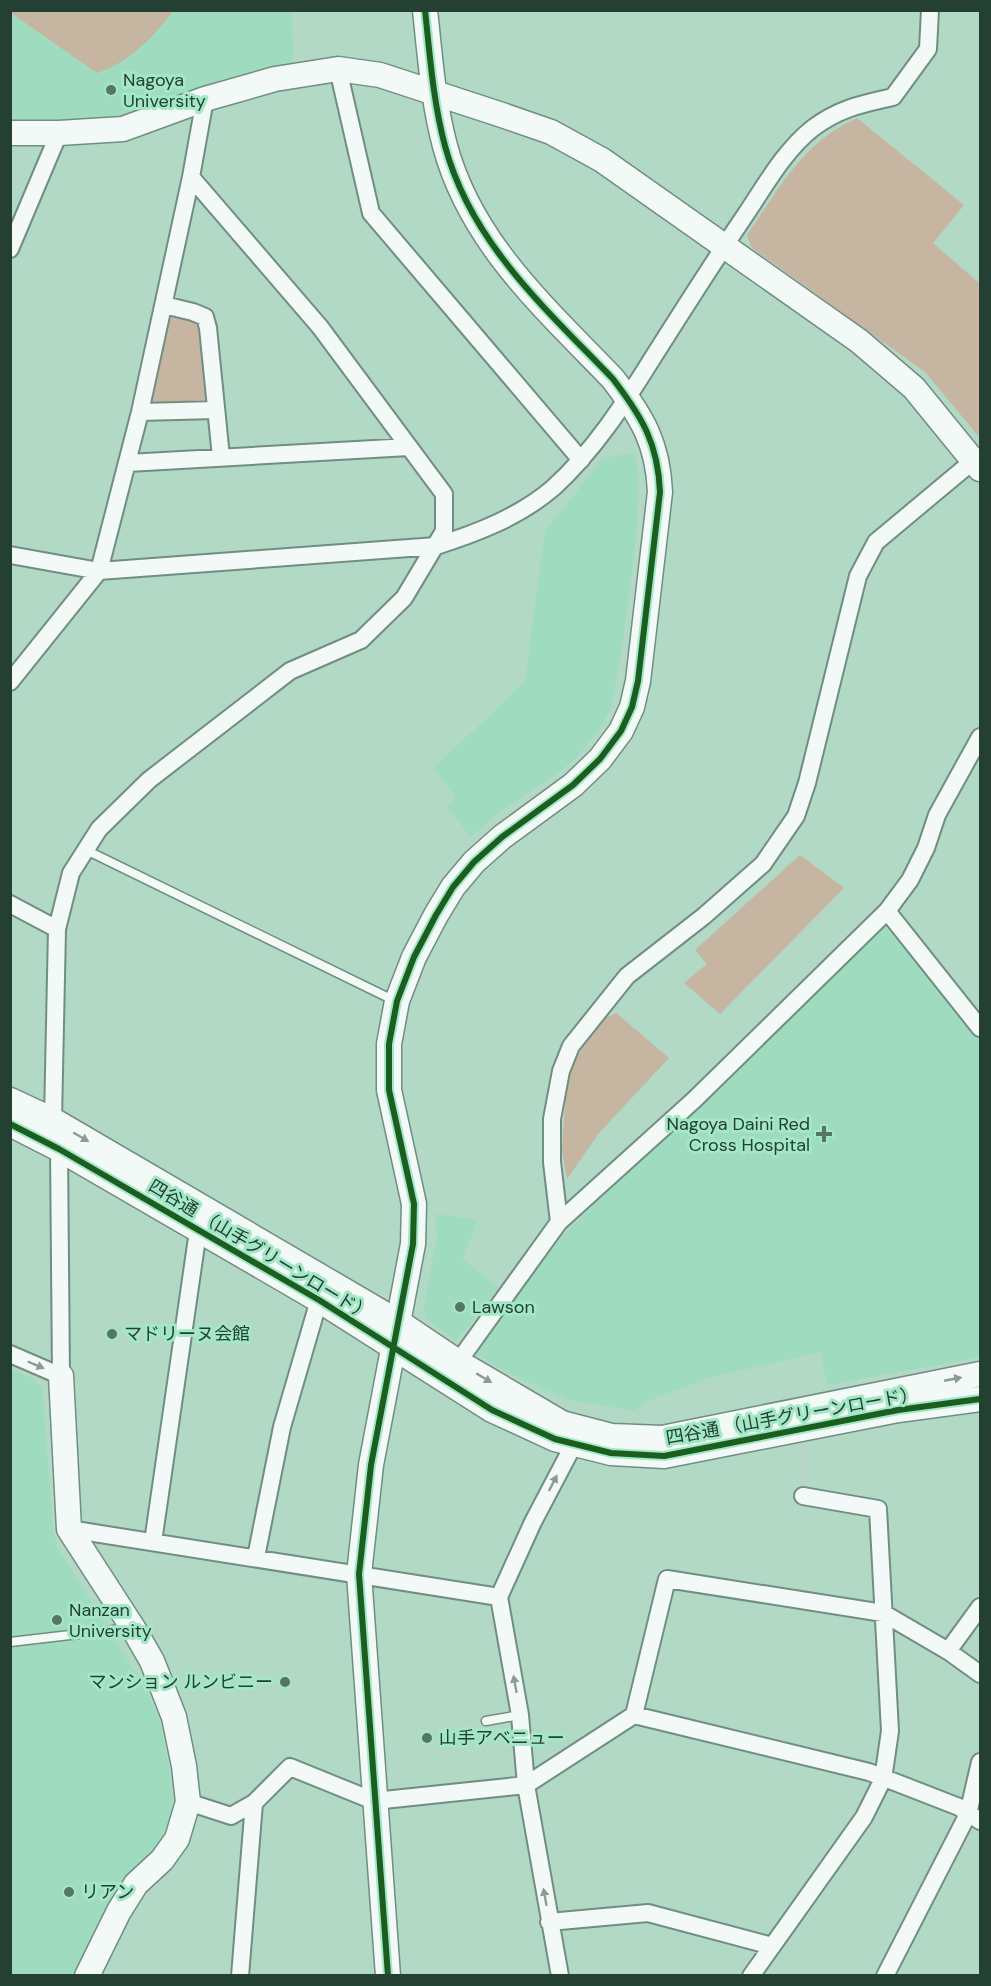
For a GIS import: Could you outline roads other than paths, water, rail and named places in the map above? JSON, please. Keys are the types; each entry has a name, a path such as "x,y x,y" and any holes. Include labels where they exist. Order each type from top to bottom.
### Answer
{"street":[{"path":"388,1976 359,1574 371,1465 393,1347 400,1323 413,1244 414,1204 389,1090 388,1044 397,1001 414,957 435,915 453,886 474,862 502,837 573,785 600,759 621,731 632,707 638,681 660,492 659,472 648,432 627,398 613,379 502,261 465,199 445,147 434,92 425,10"},
{"path":"10,555 99,571 435,546 476,533 523,510 552,488 581,460 627,398 724,246 783,159 813,128 848,107 893,97 928,49 930,10"},
{"path":"338,69 371,213 581,460"},
{"path":"10,133 123,129 205,99 275,79 338,69 380,75 551,132 602,160 859,341 914,388 977,465 876,543 865,561 858,576 807,783 796,816 763,864 704,916 627,976 571,1046 561,1071 552,1119 552,1162 560,1222"},
{"path":"10,682 99,571 140,412 191,177 205,99"},
{"path":"10,249 59,133"},
{"path":"53,1120 57,929 71,873 99,829 149,780 290,671 361,640 404,598 444,531 444,494 320,327 191,177"},
{"path":"164,305 205,317 221,457"},
{"path":"140,412 215,410"},
{"path":"128,463 409,447"},
{"path":"458,1362 560,1222 694,1100 887,911 910,880 926,848 937,815 981,737"},
{"path":"10,904 57,929"},
{"path":"887,911 981,1028"},
{"path":"10,1100 53,1120 400,1323 458,1362 562,1423 612,1436 662,1438 981,1374"},
{"name":"四谷通 （山手グリーンロード）","path":"10,1124 59,1149 319,1300 492,1410 555,1439 611,1454 664,1456 898,1410 981,1399"},
{"path":"59,1149 61,1376 69,1529 152,1661 174,1716 184,1766 188,1802 177,1839 162,1860 136,1884 119,1911 87,1976"},
{"path":"153,1542 198,1231"},
{"path":"256,1557 282,1427 319,1300"},
{"path":"10,1354 61,1376"},
{"path":"560,1976 526,1785 520,1715 499,1597 533,1522 574,1444"},
{"path":"751,1976 864,1817 883,1779 890,1731 878,1509 803,1497"},
{"path":"69,1529 499,1597"},
{"path":"188,1802 231,1816 254,1803 290,1767 374,1801 526,1785 634,1715 667,1579 883,1613 948,1651 981,1674"},
{"path":"948,1651 981,1607"},
{"path":"634,1715 869,1772 959,1807 974,1818"},
{"path":"885,1976 974,1818 981,1762"},
{"path":"240,1976 254,1803"},
{"path":"549,1922 648,1913 772,1946"}],"lane":[{"path":"86,850 387,997"},
{"path":"10,1642 133,1628"},
{"path":"486,1721 520,1715"}],"place":[{"name":"Nagoya University","path":"111,90"},
{"name":"Nagoya Daini Red Cross Hospital","path":"824,1134"},
{"name":"Lawson","path":"460,1307"},
{"name":"マドリーヌ会館","path":"112,1334"},
{"name":"Nanzan University","path":"57,1620"},
{"name":"マンション ルンビニー","path":"285,1682"},
{"name":"山手アベニュー","path":"427,1738"},
{"name":"リアン","path":"69,1892"}]}
